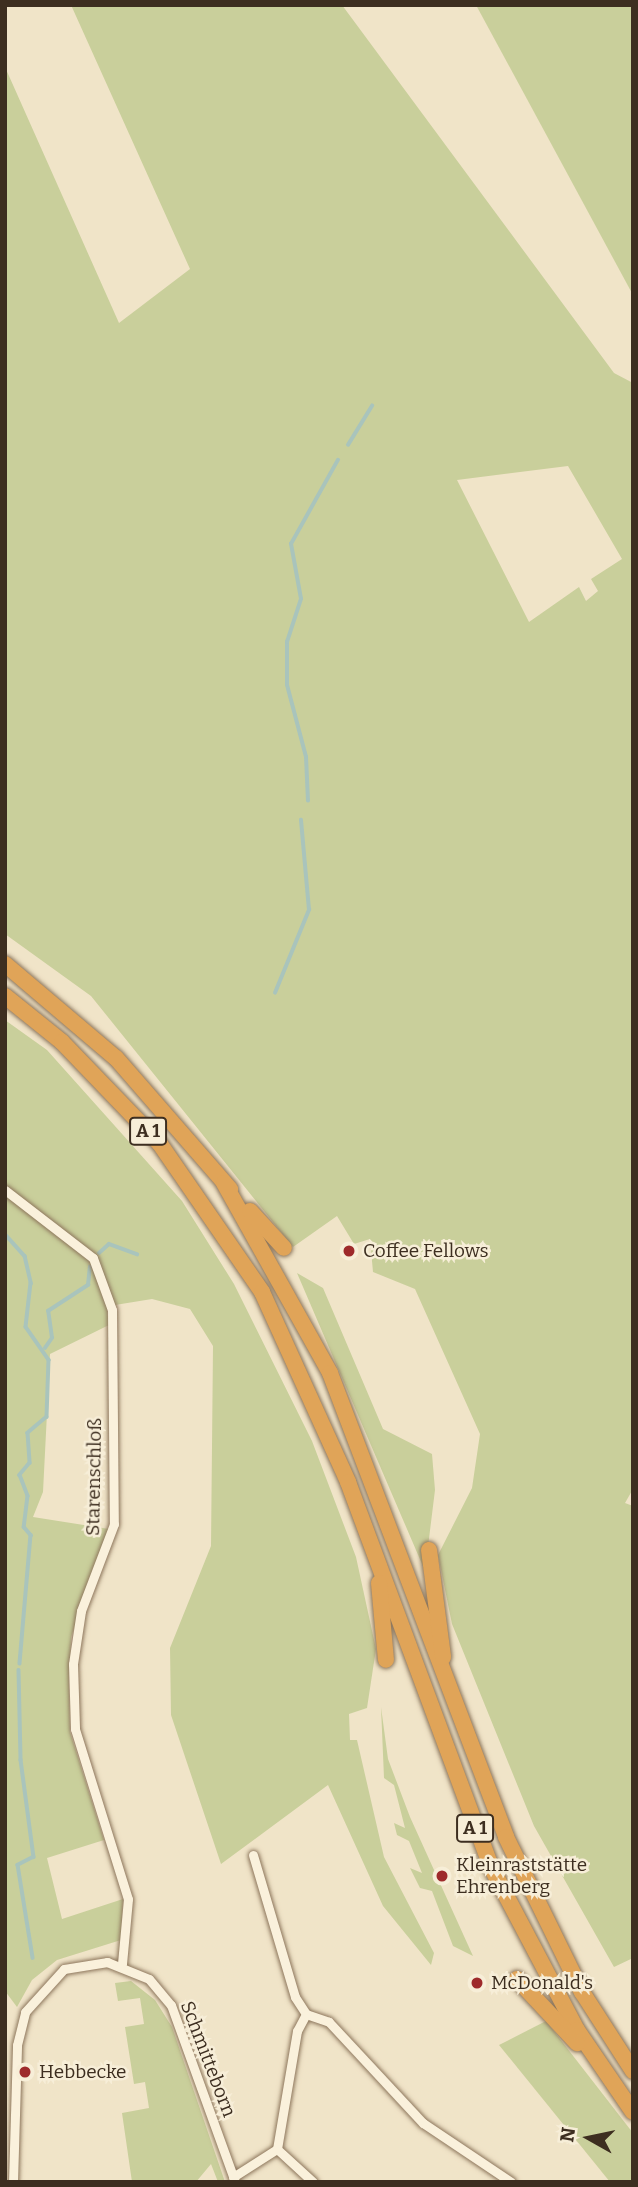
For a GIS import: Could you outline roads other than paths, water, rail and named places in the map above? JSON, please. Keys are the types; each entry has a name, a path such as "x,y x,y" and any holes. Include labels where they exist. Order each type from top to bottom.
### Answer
{"highway":[{"name":"A 1","path":"5,964 116,1058 224,1183 330,1373 447,1687 545,1922 633,2071"},
{"name":"A 1","path":"5,996 115,1093 196,1188 286,1338 377,1563 491,1867 524,1938 607,2076 633,2112"},
{"path":"224,1183 284,1248"},
{"path":"429,1550 447,1687"},
{"path":"377,1563 386,1660"},
{"path":"517,1979 607,2076"}],"street":[{"name":"Starenschloß","path":"5,1190 93,1258 112,1310 114,1524 81,1611 73,1664 75,1729 128,1899 121,1965"},
{"path":"253,1855 295,1997 306,2014 329,2022 423,2123 511,2182"},
{"name":"Schmitteborn","path":"121,1965 149,1979 171,2005 234,2179"},
{"path":"13,2182 17,2045 25,2012 64,1969 121,1965"},
{"path":"234,2179 277,2149 297,2031 306,2014"},
{"path":"277,2149 313,2182"}],"waterway":[{"path":"348,445 372,406"},
{"path":"308,801 306,757 287,685 287,642 301,599 291,544 338,460"},
{"path":"275,993 309,910 301,820"},
{"name":"Hebbecke","path":"5,1234 25,1256 31,1283 26,1327 49,1360 47,1417 28,1433 30,1463 20,1475 28,1496 24,1527 31,1535 20,1664"},
{"path":"99,1253 109,1244 137,1254"},
{"path":"45,1348 52,1338 48,1311 88,1285 90,1267"},
{"name":"Hebbecke","path":"19,1670 21,1760 34,1857 18,1865 33,1958"}],"place":[{"name":"Coffee Fellows","path":"349,1251"},
{"name":"Kleinraststätte Ehrenberg","path":"442,1876"},
{"name":"McDonald's","path":"477,1983"},
{"name":"Hebbecke","path":"25,2072"}]}
